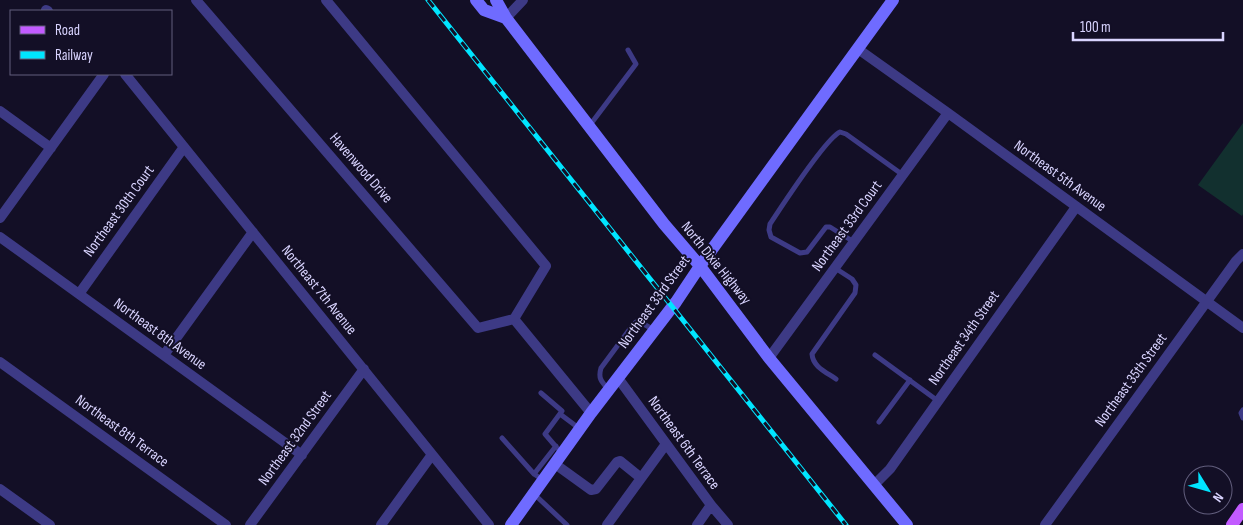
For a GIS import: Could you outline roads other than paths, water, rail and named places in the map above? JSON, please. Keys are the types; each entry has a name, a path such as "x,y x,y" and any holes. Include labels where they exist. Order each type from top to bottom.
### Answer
{"main road":[{"path":"476,0 484,10 506,18"},
{"name":"North Dixie Highway","path":"496,0 506,18 625,176 700,266 769,358 907,525"},
{"name":"Northeast 33rd Street","path":"511,525 533,494 538,477 555,464 560,449 592,414 893,0"},
{"path":"1232,525 1243,509"}],"street":[{"name":"Havenwood Drive","path":"196,0 478,328 514,319"},
{"path":"326,0 546,266 514,319 592,414"},
{"path":"506,18 523,0"},
{"name":"Northeast 5th Avenue","path":"858,49 1243,328"},
{"path":"0,218 103,75"},
{"name":"Northeast 7th Avenue","path":"126,75 489,525"},
{"path":"0,111 51,148"},
{"name":"Northeast 33rd Court","path":"769,358 948,113"},
{"name":"Northeast 30th Court","path":"79,294 184,147"},
{"name":"Northeast 34th Street","path":"874,485 890,469 1076,207"},
{"path":"164,355 253,232"},
{"name":"Northeast 8th Avenue","path":"0,237 302,455"},
{"name":"Northeast 35th Street","path":"1044,525 1243,254"},
{"name":"Northeast 8th Terrace","path":"0,362 226,525"},
{"name":"Northeast 32nd Street","path":"250,525 364,369"},
{"name":"Northeast 6th Terrace","path":"618,378 711,505 728,525"},
{"path":"606,525 666,444"},
{"path":"381,525 432,456"},
{"path":"555,464 591,490 596,489 617,462 620,461 641,478"},
{"path":"0,489 50,525"},
{"path":"697,525 711,505"}],"lane":[{"path":"589,126 636,64 628,50"},
{"path":"854,242 830,227 826,227 807,252 800,253 771,237 770,224 830,141 840,132 846,134 903,175"},
{"path":"835,268 852,280 856,285 855,293 812,354 812,360 836,379"},
{"path":"609,390 600,381 601,368 632,326 636,322 642,323 654,330"},
{"path":"875,355 938,401"},
{"path":"878,422 910,380"},
{"path":"502,438 538,477 560,449 546,434 562,411 541,393"},
{"path":"1243,410 1241,413 1243,418"},
{"path":"560,414 580,429"},
{"path":"533,494 567,525"}],"railway":[{"path":"428,0 846,525"}]}
